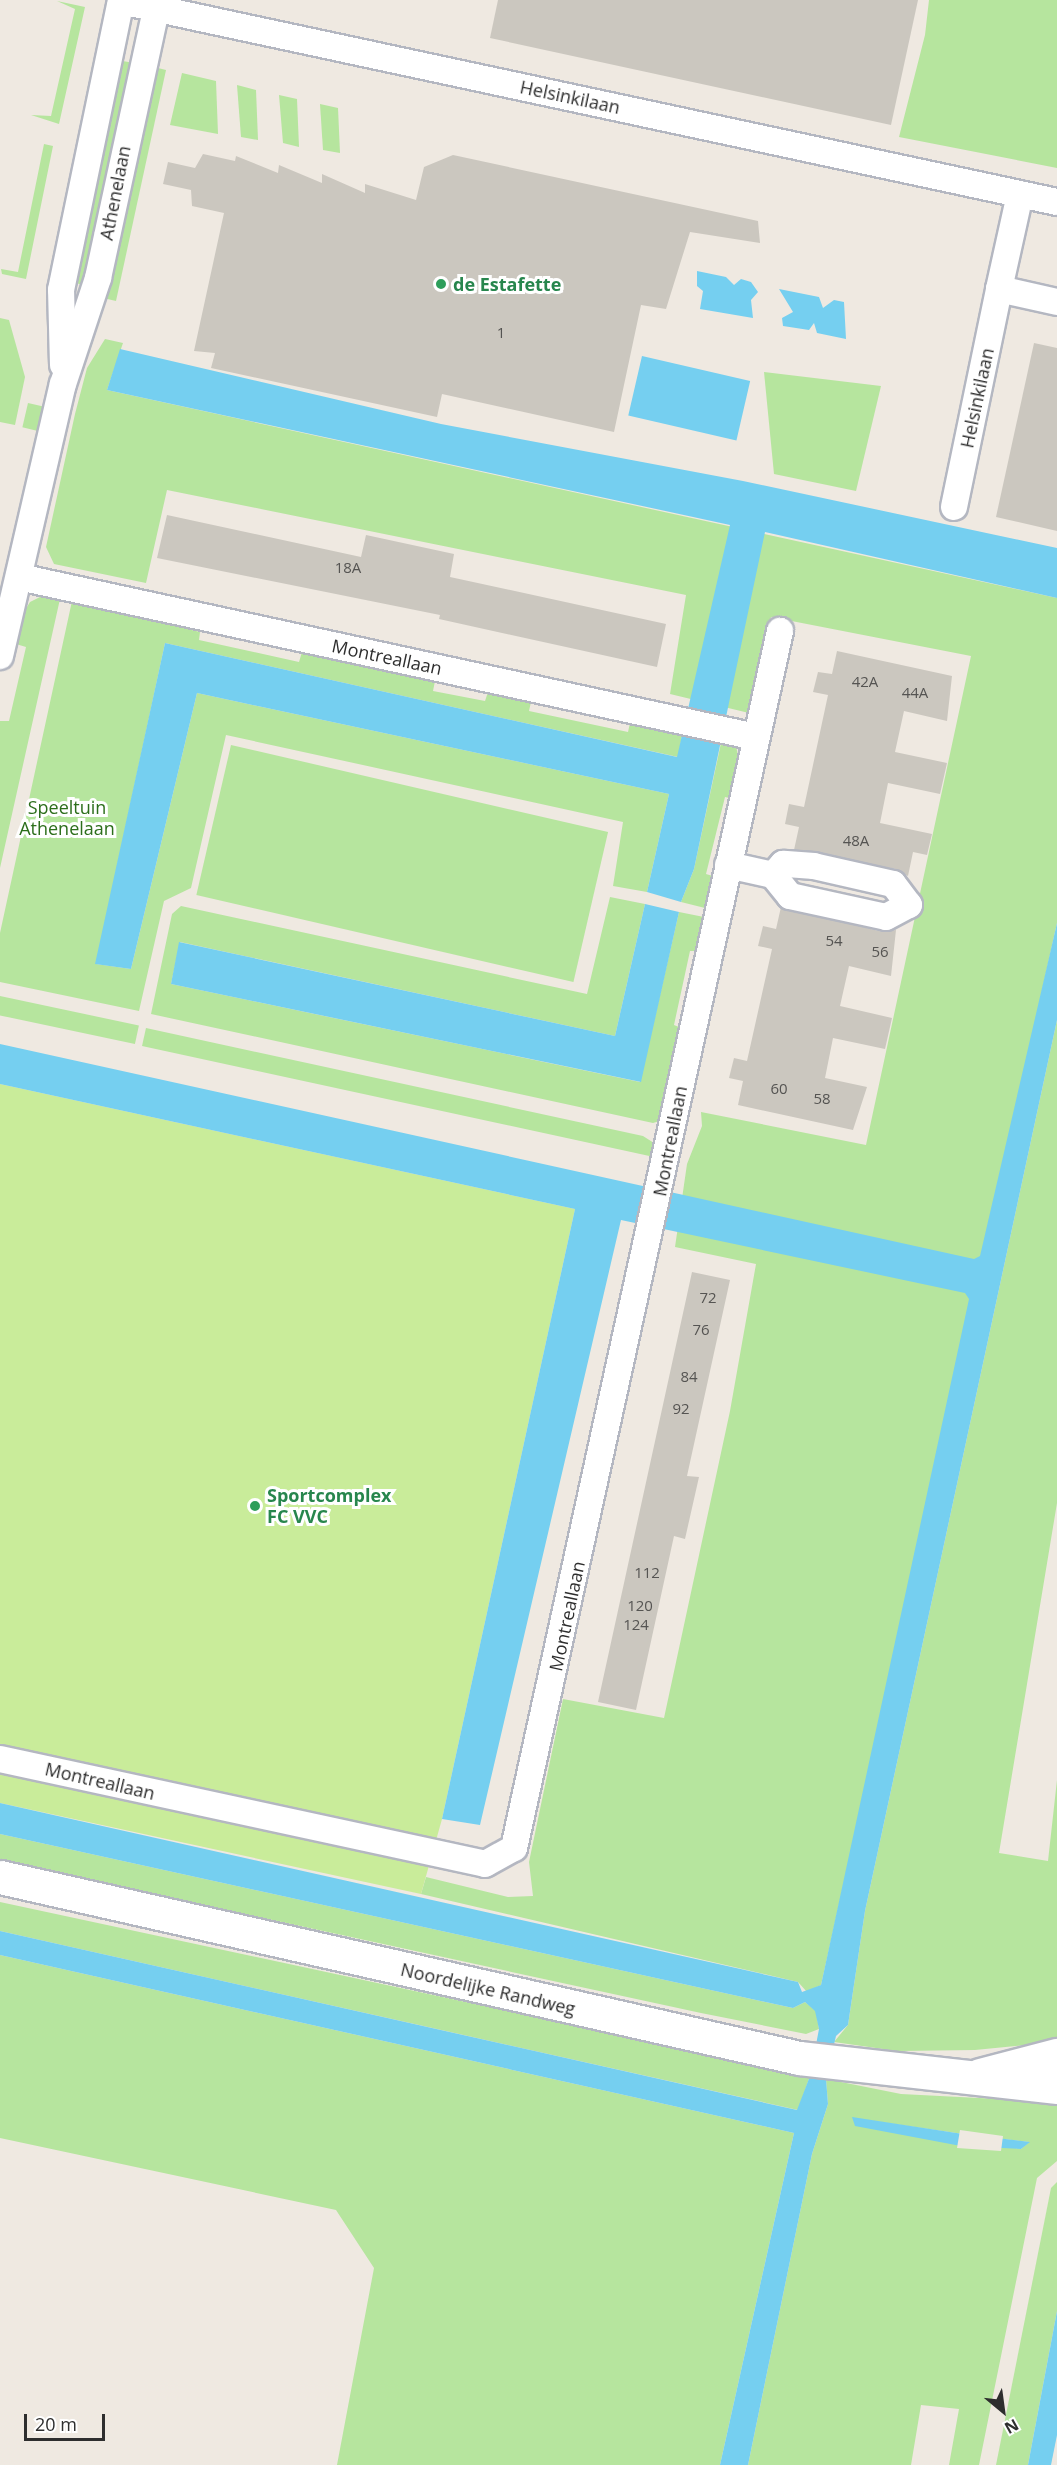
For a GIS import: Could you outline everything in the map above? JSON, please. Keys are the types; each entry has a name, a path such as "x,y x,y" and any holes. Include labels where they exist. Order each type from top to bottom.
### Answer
{"main road":[{"name":"Noordelijke Randweg","path":"0,1877 799,2058 847,2066 980,2075 1023,2086 1057,2087"},
{"name":"Noordelijke Randweg","path":"980,2075 1057,2055"}],"street":[{"name":"Helsinkilaan","path":"121,1 157,4 1057,201"},
{"name":"Athenelaan","path":"63,384 61,290 121,1"},
{"name":"Athenelaan","path":"0,656 63,384 98,278 157,4"},
{"name":"Helsinkilaan","path":"954,507 1020,194"},
{"path":"999,289 1057,302"},
{"name":"Montreallaan","path":"19,577 756,737"},
{"name":"Montreallaan","path":"0,1759 484,1864 506,1855 518,1839 665,1174 728,865 780,631"},
{"path":"728,865 773,875"}],"green space":[{"path":"929,0 1057,0 1057,168 899,137 925,35"},
{"path":"57,1 85,7 59,124 31,115 51,116 75,9"},
{"path":"117,60 134,63 87,284 81,285 75,282"},
{"path":"150,66 166,70 116,301 103,298"},
{"path":"182,73 216,81 218,134 170,125"},
{"path":"237,85 256,90 258,140 241,137"},
{"path":"279,95 297,99 299,147 283,143"},
{"path":"320,104 338,108 340,153 323,150"},
{"path":"44,144 53,146 26,279 2,274 1,269 18,272"},
{"path":"0,318 9,320 25,377 15,425 0,422"},
{"path":"105,339 123,343 107,390 1057,598 1057,923 821,1985 807,1992 798,1982 421,1894 426,1877 508,1897 533,1896 529,1862 563,1699 664,1718 730,1411 756,1264 675,1247 687,1164 702,1126 701,1112 866,1145 971,656 771,617 749,713 670,694 686,595 167,490 146,583 54,564 46,547 75,414 87,368"},
{"path":"764,372 881,386 856,491 774,474"},
{"path":"28,403 46,407 40,431 22,427"},
{"path":"44,595 60,599 0,868 0,721 9,721 26,647 16,644 22,615 30,602"},
{"name":"Speeltuin Athenelaan","path":"72,601 200,632 199,640 299,662 302,652 435,681 433,691 485,701 488,692 531,702 529,711 628,732 630,723 682,736 678,757 165,643 96,964 131,969 197,693 669,794 647,892 613,886 623,822 226,735 191,888 164,901 139,1011 0,982 0,933"},
{"path":"721,743 736,746 741,769 734,799 725,797 706,874 716,877 709,909 681,902 694,869"},
{"path":"231,745 608,832 573,982 196,895"},
{"path":"610,897 645,904 615,1036 180,942 171,984 640,1082 679,912 709,918 699,951 690,951 674,1025 684,1029 663,1120 653,1123 151,1014 172,914 181,906 587,994"},
{"path":"0,996 139,1026 135,1044 0,1015"},
{"path":"1057,1020 1057,1503 999,1853 1048,1861 1057,1780 1057,2042 975,2050 897,2051 834,2042 848,2025 865,1911"},
{"path":"146,1028 643,1136 654,1143 654,1157 142,1046"},
{"name":"Sportcomplex FC VVC","path":"0,1084 575,1209 442,1819 421,1894 0,1803"},
{"path":"0,1834 793,2008 805,2002 816,2011 819,2029 806,2034 701,2013 0,1861"},
{"path":"0,1902 810,2076 798,2110 0,1931"},
{"path":"0,1955 794,2133 720,2465 337,2465 374,2268 336,2210 0,2138"},
{"path":"826,2079 901,2094 1057,2102 1057,2161 1037,2178 979,2465 949,2465 959,2409 921,2405 911,2465 748,2465 812,2154 828,2104","holes":["853,2118 1029,2142 1021,2149"]},
{"path":"1057,2182 1057,2311 1028,2465 996,2465 1051,2188"}],"water":[{"path":"697,271 726,277 734,285 741,279 751,282 758,292 751,300 753,318 700,309 703,291 697,286"},
{"path":"779,289 819,297 823,308 834,300 844,302 846,339 817,333 814,323 809,330 783,326 782,318 793,312"},
{"path":"120,349 441,424 743,481 1057,548 1057,598 765,532 694,869 681,902 647,892 669,794 197,693 131,969 95,964 165,643 677,757 730,525 107,390"},
{"path":"642,356 750,381 736,440 628,415"},
{"path":"645,904 679,912 641,1082 171,984 179,942 615,1036"},
{"path":"1057,923 1057,1020 865,1911 848,2025 836,2036 826,2079 828,2104 812,2154 748,2465 720,2465 794,2133 0,1955 0,1931 797,2110 810,2076 819,2029 815,2011 805,2002 793,2008 0,1834 0,1803 798,1982 802,1992 821,1985 969,1299 965,1293 621,1220 480,1825 442,1819 575,1209 0,1084 0,1044 974,1259 980,1256"},
{"path":"852,2117 1030,2142 1021,2149 961,2146 855,2126"},
{"path":"1057,2311 1057,2435 1051,2465 1028,2465"}],"pier":[{"path":"960,2130 1003,2136 1001,2151 957,2148"}],"building":[{"path":"498,0 918,0 891,125 490,38"},
{"name":"de Estafette","path":"203,154 235,161 236,156 278,173 279,165 322,183 322,174 365,193 365,184 416,200 424,167 453,155 758,221 760,243 690,232 666,309 641,305 614,432 442,394 437,417 211,368 215,353 194,351 224,213 192,206 191,190 163,184 168,162 195,168"},
{"path":"1034,343 1057,348 1057,531 996,517"},
{"path":"167,515 361,557 366,535 454,554 450,577 666,624 657,667 439,619 440,615 157,558"},
{"path":"837,651 952,676 947,721 904,711 895,752 947,763 940,794 888,783 880,823 932,834 927,855 913,852 908,876 896,869 794,850 799,827 785,824 789,804 804,807 828,695 813,692 818,672 832,674"},
{"path":"781,907 883,932 896,930 891,976 849,966 840,1006 892,1018 885,1049 833,1038 825,1078 867,1087 853,1130 738,1105 743,1081 729,1078 734,1058 747,1061 772,949 758,946 763,926 776,929"},
{"path":"692,1272 730,1280 687,1476 699,1477 685,1539 674,1536 636,1710 598,1702"}],"place":[{"name":"de Estafette","path":"441,284"},
{"name":"Sportcomplex FC VVC","path":"255,1506"}]}
